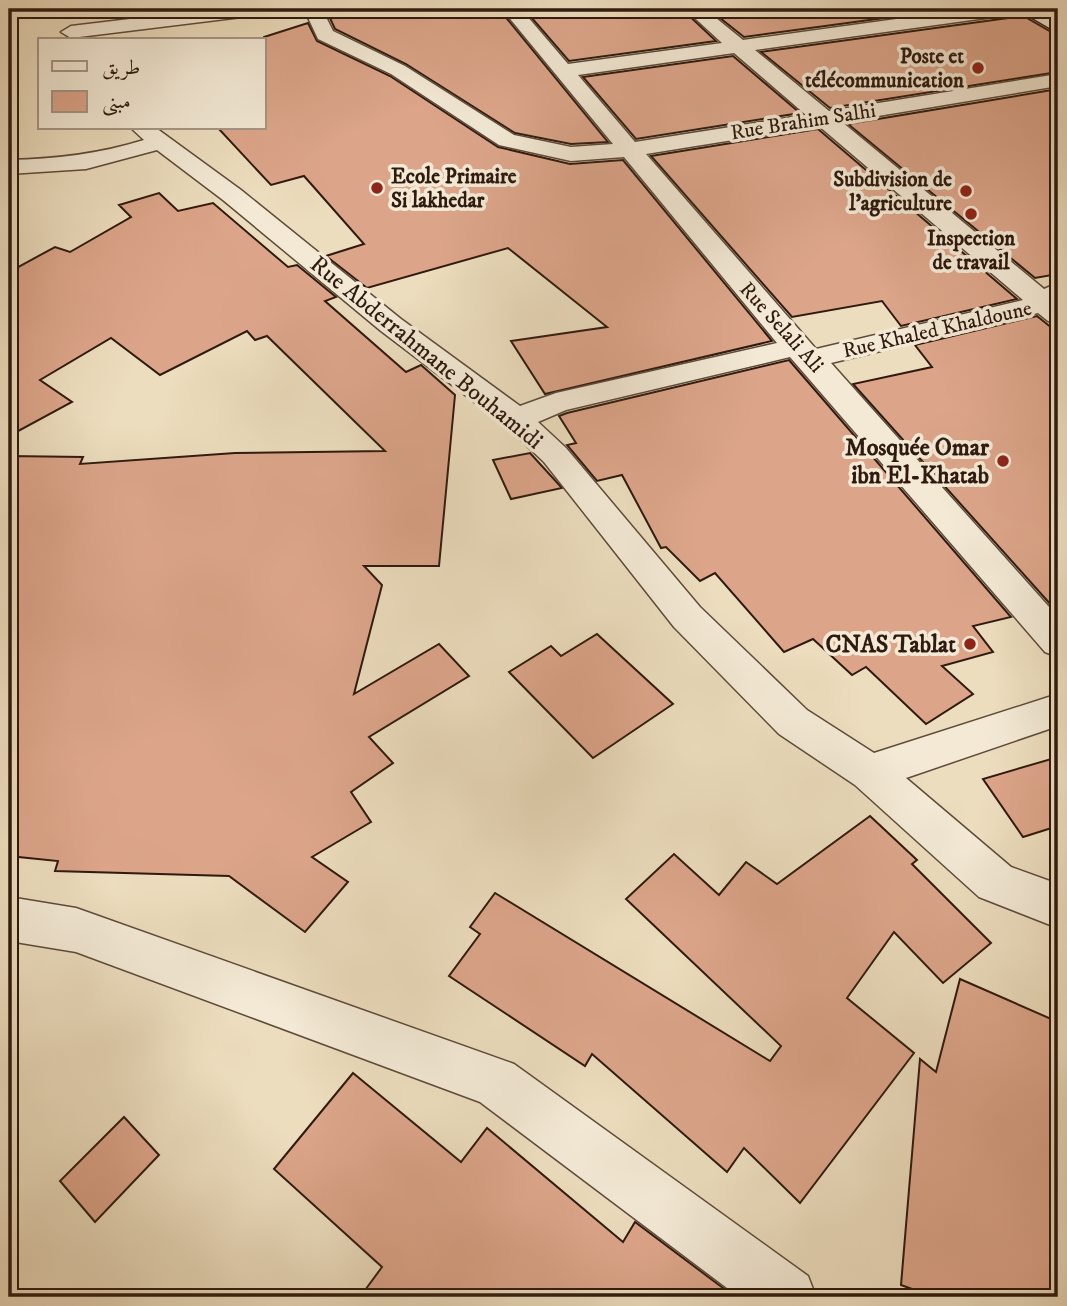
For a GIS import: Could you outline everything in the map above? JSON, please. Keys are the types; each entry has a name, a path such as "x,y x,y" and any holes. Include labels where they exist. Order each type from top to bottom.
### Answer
{"street":[{"path":"68,29 258,9"},
{"name":"Rue Brahim Salhi","path":"313,9 325,35 398,70 507,140 572,154 630,150 1058,80"},
{"name":"Rue Selali Ali","path":"511,9 803,353 1058,642"},
{"path":"694,9 823,118 1054,303"},
{"path":"562,71 1008,9"},
{"path":"1026,9 1058,27"},
{"path":"9,167 67,166 115,158 151,135"},
{"name":"Rue Abderrahmane Bouhamidi","path":"151,135 232,195 391,325 517,419 555,456 687,617 793,722 870,772"},
{"name":"Rue Khaled Khaldoune","path":"517,419 556,403 1054,303"},
{"path":"870,772 1058,710"},
{"path":"870,772 995,882 1058,906"},
{"path":"9,919 76,930 496,1082 787,1297"}],"building":[{"path":"374,9 499,9 608,142 571,144 515,133 406,64 335,29 329,16"},
{"path":"524,9 682,9 716,41 569,61"},
{"path":"890,9 899,16 744,37 710,10"},
{"path":"1020,14 1058,36 1058,72 830,108 761,52 1008,18"},
{"path":"308,23 317,41 390,76 498,147 570,164 623,160 772,341 545,394 511,341 607,327 508,248 367,288 326,256 364,244 304,176 271,185 220,130 266,130 264,37"},
{"path":"733,56 800,113 636,139 583,77"},
{"path":"1058,89 1058,274 1035,278 848,124"},
{"path":"818,129 1017,299 901,326 882,301 792,317 651,156"},
{"path":"159,193 178,211 213,203 288,267 297,265 336,297 325,301 406,372 421,365 455,395 439,566 364,566 382,585 354,694 439,644 469,676 369,737 393,763 351,792 371,822 312,857 348,882 305,932 229,876 55,871 58,861 9,856 9,456 83,457 80,464 235,453 385,451 267,336 255,340 247,331 160,375 111,338 40,380 72,402 9,436 9,272 55,247 70,252 131,217 119,205"},
{"path":"1037,316 1058,333 1058,604 1052,606 853,384 932,367 915,345"},
{"path":"789,360 1011,617 973,626 993,652 942,666 973,694 926,724 866,667 852,675 813,639 784,652 715,573 700,581 666,547 661,548 622,475 597,481 567,445 576,443 559,416"},
{"path":"530,453 562,488 511,499 493,460"},
{"path":"597,634 673,704 593,758 509,672 551,646 561,656"},
{"path":"1058,757 1058,826 1023,837 983,779"},
{"path":"870,816 917,860 912,864 991,943 943,983 894,932 847,998 914,1053 800,1203 744,1148 727,1172 592,1054 585,1066 449,976 480,934 470,927 495,893 770,1061 781,1046 626,899 674,854 719,895 746,862 777,884"},
{"path":"960,979 1058,1022 1058,1297 934,1297 901,1285 920,1059 936,1072"},
{"path":"353,1073 461,1162 487,1128 623,1242 635,1222 735,1297 360,1297 382,1267 274,1169"},
{"path":"124,1117 159,1155 95,1222 60,1181"}],"place":[{"name":"Poste et télécommunication","path":"978,68"},
{"name":"Ecole Primaire Si lakhedar","path":"377,188"},
{"name":"Subdivision de l'agriculture","path":"966,191"},
{"name":"Inspection de travail","path":"971,214"},
{"name":"Mosquée Omar ibn El-Khatab","path":"1003,461"},
{"name":"CNAS Tablat","path":"970,644"}]}
